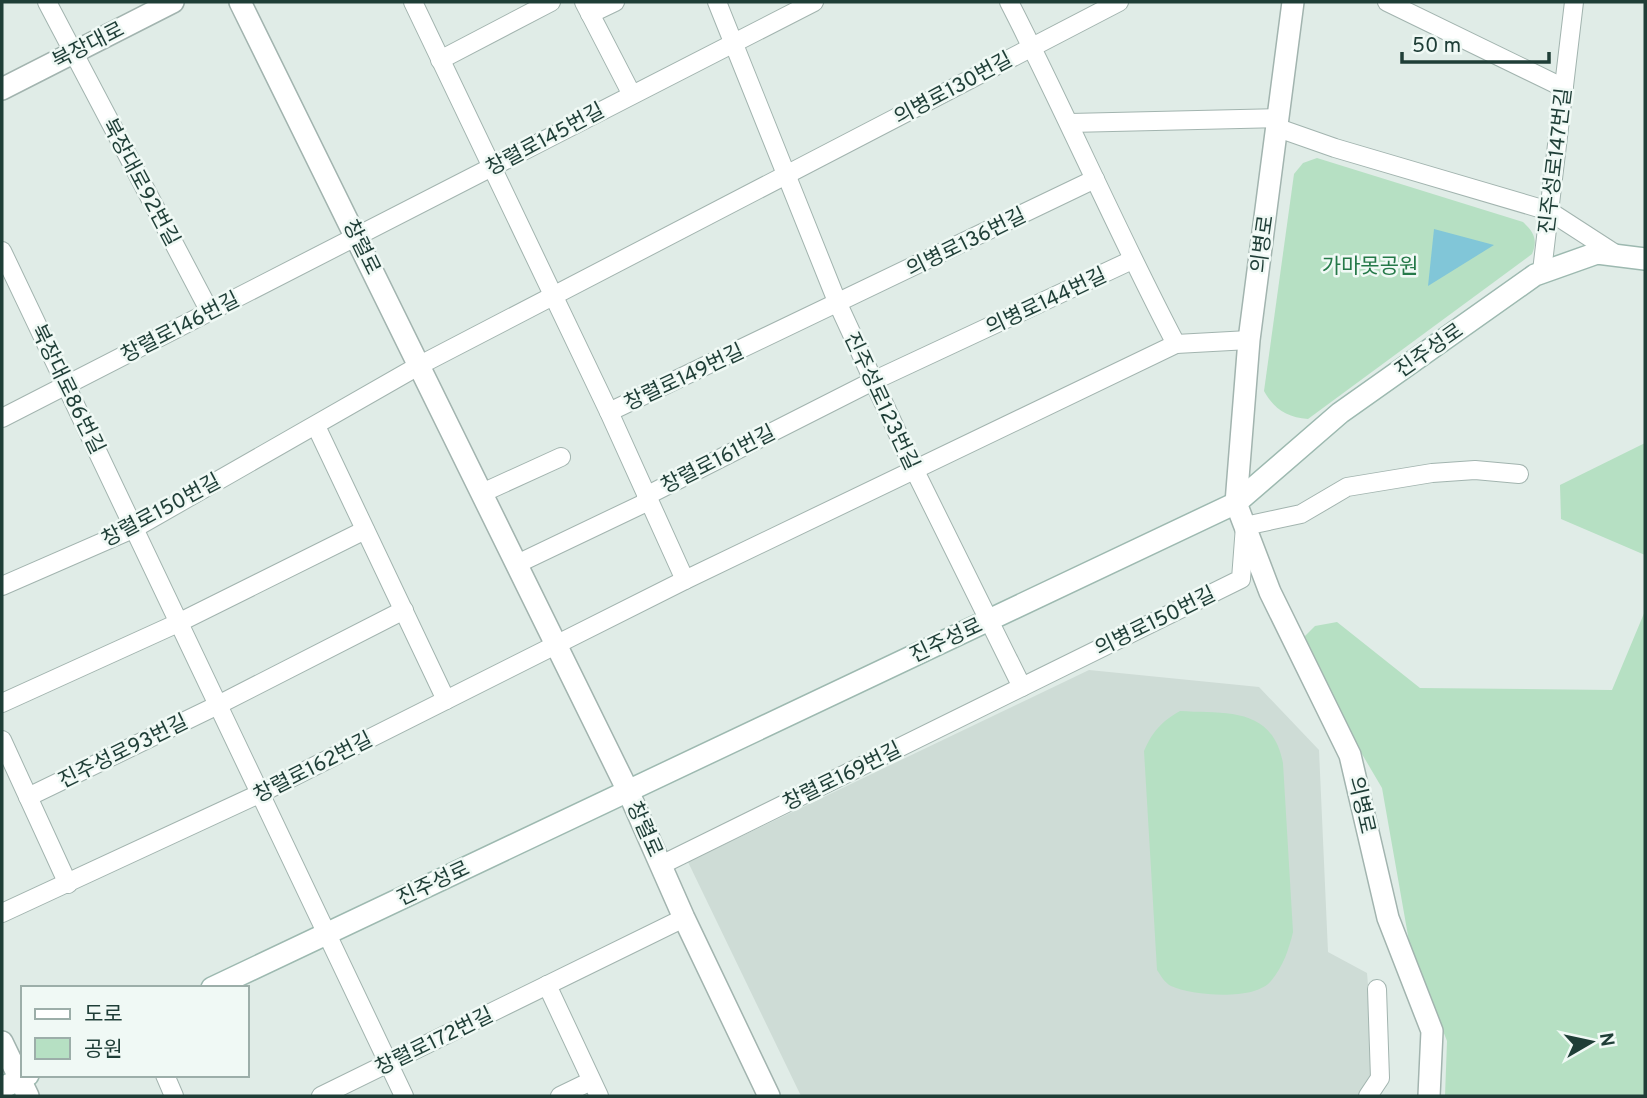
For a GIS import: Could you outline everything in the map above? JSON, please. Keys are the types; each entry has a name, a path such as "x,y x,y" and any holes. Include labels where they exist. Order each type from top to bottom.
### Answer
{"street":[{"name":"북장대로92번길","path":"47,2 210,312"},
{"name":"북장대로","path":"2,89 173,2"},
{"name":"창렬로","path":"240,2 421,365 628,791 684,918 769,1096"},
{"name":"창렬로149번길","path":"413,2 609,412 838,304"},
{"path":"440,60 551,2"},
{"path":"615,2 587,8 631,93"},
{"name":"진주성로123번길","path":"718,2 838,304 915,471 1022,687"},
{"name":"창렬로145번길","path":"357,237 631,93 814,2"},
{"path":"1009,2 1070,123 1132,260"},
{"name":"의병로130번길","path":"788,176 1119,2"},
{"name":"의병로","path":"1293,2 1249,340 1236,503 1270,593 1350,755 1388,918 1432,1031 1429,1096"},
{"path":"1387,2 1564,88"},
{"name":"진주성로147번길","path":"1535,275 1542,271 1574,2"},
{"path":"1070,123 1279,123 1335,148 1549,211 1618,256"},
{"path":"421,365 788,176"},
{"name":"의병로136번길","path":"838,304 1095,179"},
{"name":"창렬로146번길","path":"2,418 357,237"},
{"name":"북장대로86번길","path":"2,250 404,1096"},
{"name":"진주성로","path":"216,986 1236,503 1340,413 1535,275 1597,253 1645,259"},
{"name":"의병로144번길","path":"873,381 1132,260 1177,344"},
{"path":"556,645 685,580 1177,344 1249,340"},
{"name":"창렬로150번길","path":"2,586 135,528 421,365"},
{"name":"창렬로161번길","path":"685,580 648,499 873,381"},
{"path":"517,565 648,499 609,412"},
{"path":"316,426 446,699"},
{"path":"482,493 561,457"},
{"path":"1245,526 1301,514 1347,487 1432,473 1475,470 1519,474"},
{"name":"의병로150번길","path":"1022,687 1241,579 1245,526"},
{"path":"2,703 178,623 365,530"},
{"name":"진주성로93번길","path":"28,797 404,611"},
{"name":"창렬로162번길","path":"2,914 261,793 556,645"},
{"name":"창렬로169번길","path":"661,865 1022,687"},
{"path":"2,740 68,884"},
{"name":"창렬로172번길","path":"321,1096 684,918"},
{"path":"547,985 595,1088 560,1096"},
{"path":"1368,1096 1380,1078 1377,989"},
{"path":"2,1042 20,1084"},
{"path":"166,1077 174,1096"}],"shaded area":[{"path":"1089,670 1259,687 1319,750 1328,952 1367,973 1375,1067 1360,1096 801,1096 688,862"}],"green space":[{"name":"가마못공원","path":"1317,158 1523,222 1532,233 1535,244 1532,254 1308,419 1282,411 1264,391 1294,174 1303,163"},
{"path":"1645,443 1645,555 1561,519 1560,485"},
{"path":"1645,611 1645,1096 1445,1096 1447,1041 1410,947 1382,788 1339,715 1288,653 1315,626 1337,622 1420,688 1612,690"},
{"path":"1180,711 1230,714 1258,722 1269,731 1283,763 1293,932 1285,958 1275,976 1263,987 1252,992 1223,995 1181,989 1167,983 1157,970 1144,751 1158,728"}],"water":[{"path":"1434,229 1494,245 1428,286"}]}
